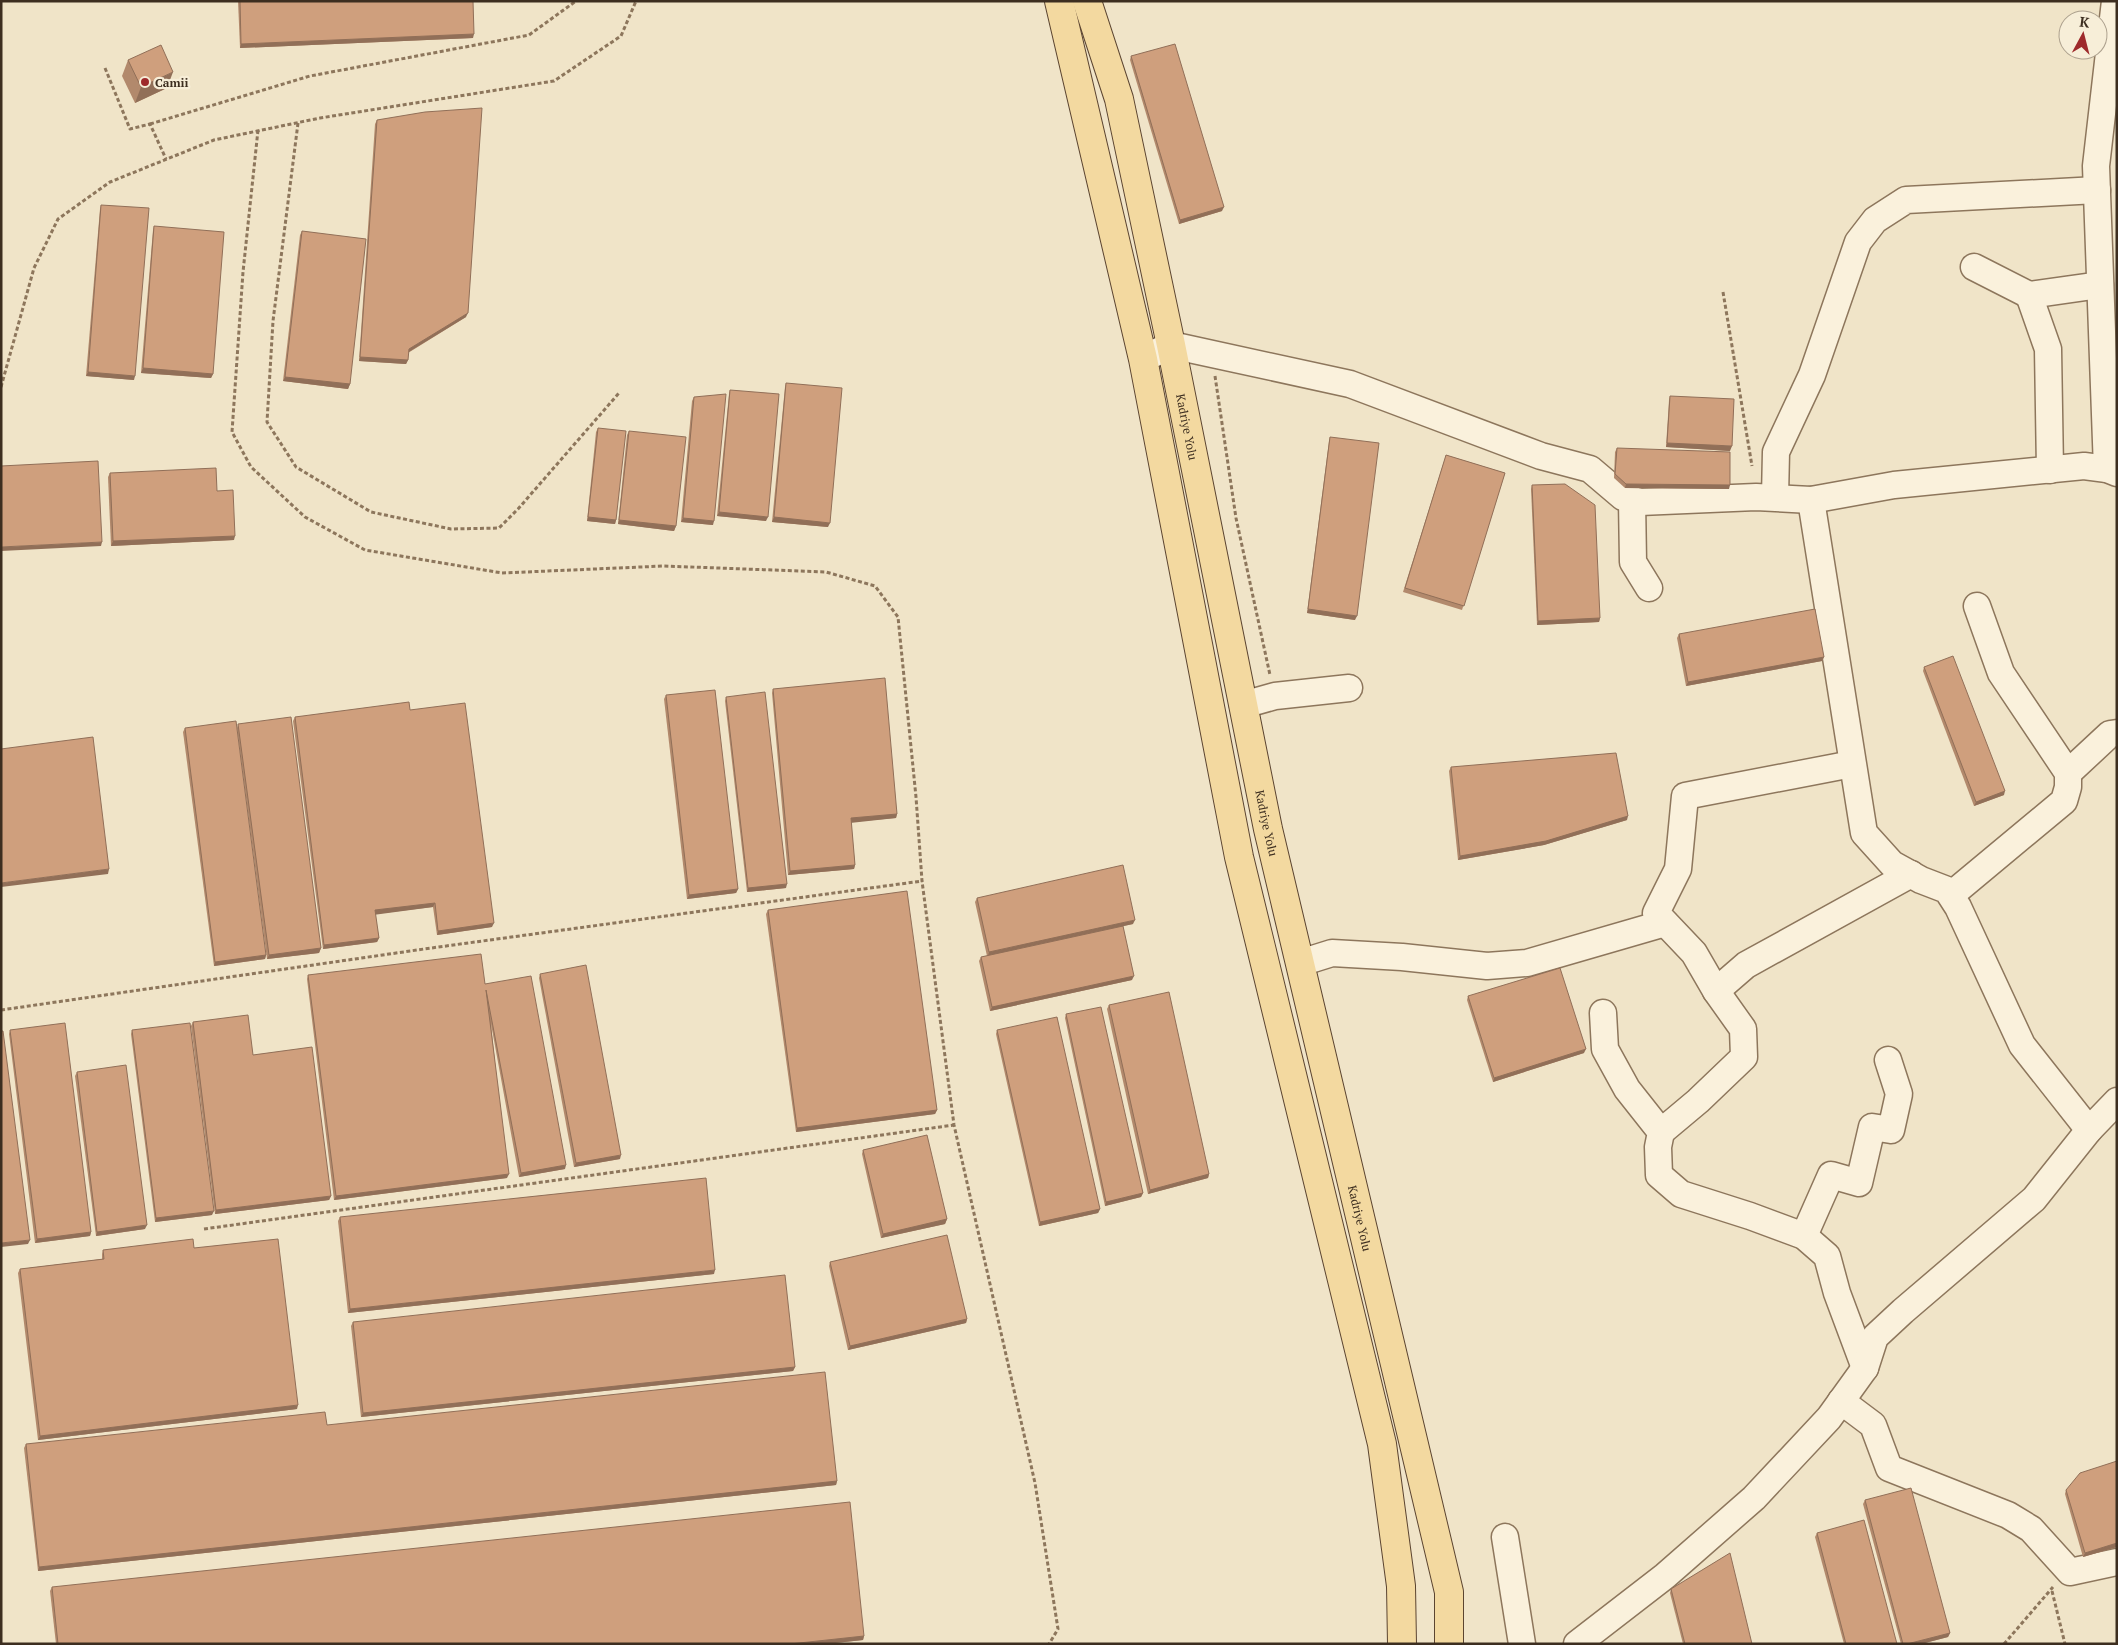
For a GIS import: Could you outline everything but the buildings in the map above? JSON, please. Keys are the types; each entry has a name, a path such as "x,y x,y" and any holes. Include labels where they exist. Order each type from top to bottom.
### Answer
{"main road":[{"path":"1059,1 1144,359 1239,857 1382,1444 1401,1586 1402,1644"},
{"name":"Kadriye Yolu","path":"1087,1 1119,99 1172,345 1268,829 1449,1592 1449,1644"}],"street":[{"path":"1144,359 1172,345 1350,384 1540,456 1590,469 1623,498 1640,502 1765,497 1810,500 1894,485 2084,466 2112,471 2100,285 2096,166 2115,1"},
{"path":"1765,497 1776,452 1812,374 1858,242 1875,220 1906,200 2097,190"},
{"path":"1974,266 2029,295 2100,285"},
{"path":"2029,295 2048,348 2050,470"},
{"path":"1632,500 1633,562 1649,588"},
{"path":"1810,500 1864,833 1892,864 1947,890 1951,895 2022,1045 2089,1130"},
{"path":"1951,895 2064,802 2068,787 2068,774 2001,673 1977,606"},
{"path":"1243,704 1275,696 1349,688"},
{"path":"2068,774 2110,734 2117,732"},
{"path":"1852,764 1685,796 1678,869 1656,913 1694,953 1716,991 1743,1029 1744,1057 1698,1102 1661,1132 1658,1147 1659,1175 1681,1194 1804,1236 1827,1256 1837,1293 1865,1368"},
{"path":"1716,991 1746,965 1911,874"},
{"path":"1300,963 1332,953 1402,957 1487,966 1527,963 1665,923"},
{"path":"1602,1013 1605,1049 1627,1089 1661,1132"},
{"path":"1804,1236 1831,1175 1859,1183 1872,1127 1891,1130 1899,1094 1888,1060"},
{"path":"1577,1644 1665,1576 1754,1498 1829,1418 1865,1368 1875,1337 2034,1199 2089,1130 2117,1101"},
{"path":"1841,1401 1873,1425 1889,1468 2008,1515 2031,1529 2070,1572 2117,1562"},
{"path":"1506,1537 1522,1644"}],"path":[{"path":"105,68 130,129 310,76 529,35 576,1"},
{"path":"1,387 34,268 58,219 110,182 214,140 298,122 554,81 620,36 636,1"},
{"path":"298,122 273,321 267,422 296,467 371,512 452,529 499,528 518,509 619,393"},
{"path":"150,124 166,159"},
{"path":"258,130 243,272 232,432 252,467 305,517 365,550 502,573 673,567 826,572 875,586 898,617 916,797 922,881 954,1125 1035,1483 1058,1629 1049,1644"},
{"path":"1723,292 1742,400 1765,497"},
{"path":"1211,354 1236,518 1275,696"},
{"path":"1,1010 443,946 922,881"},
{"path":"204,1229 954,1125"},
{"path":"2004,1644 2052,1591 2063,1564"},
{"path":"2052,1591 2065,1644"}],"place":[{"name":"Camii","path":"145,82"}]}
